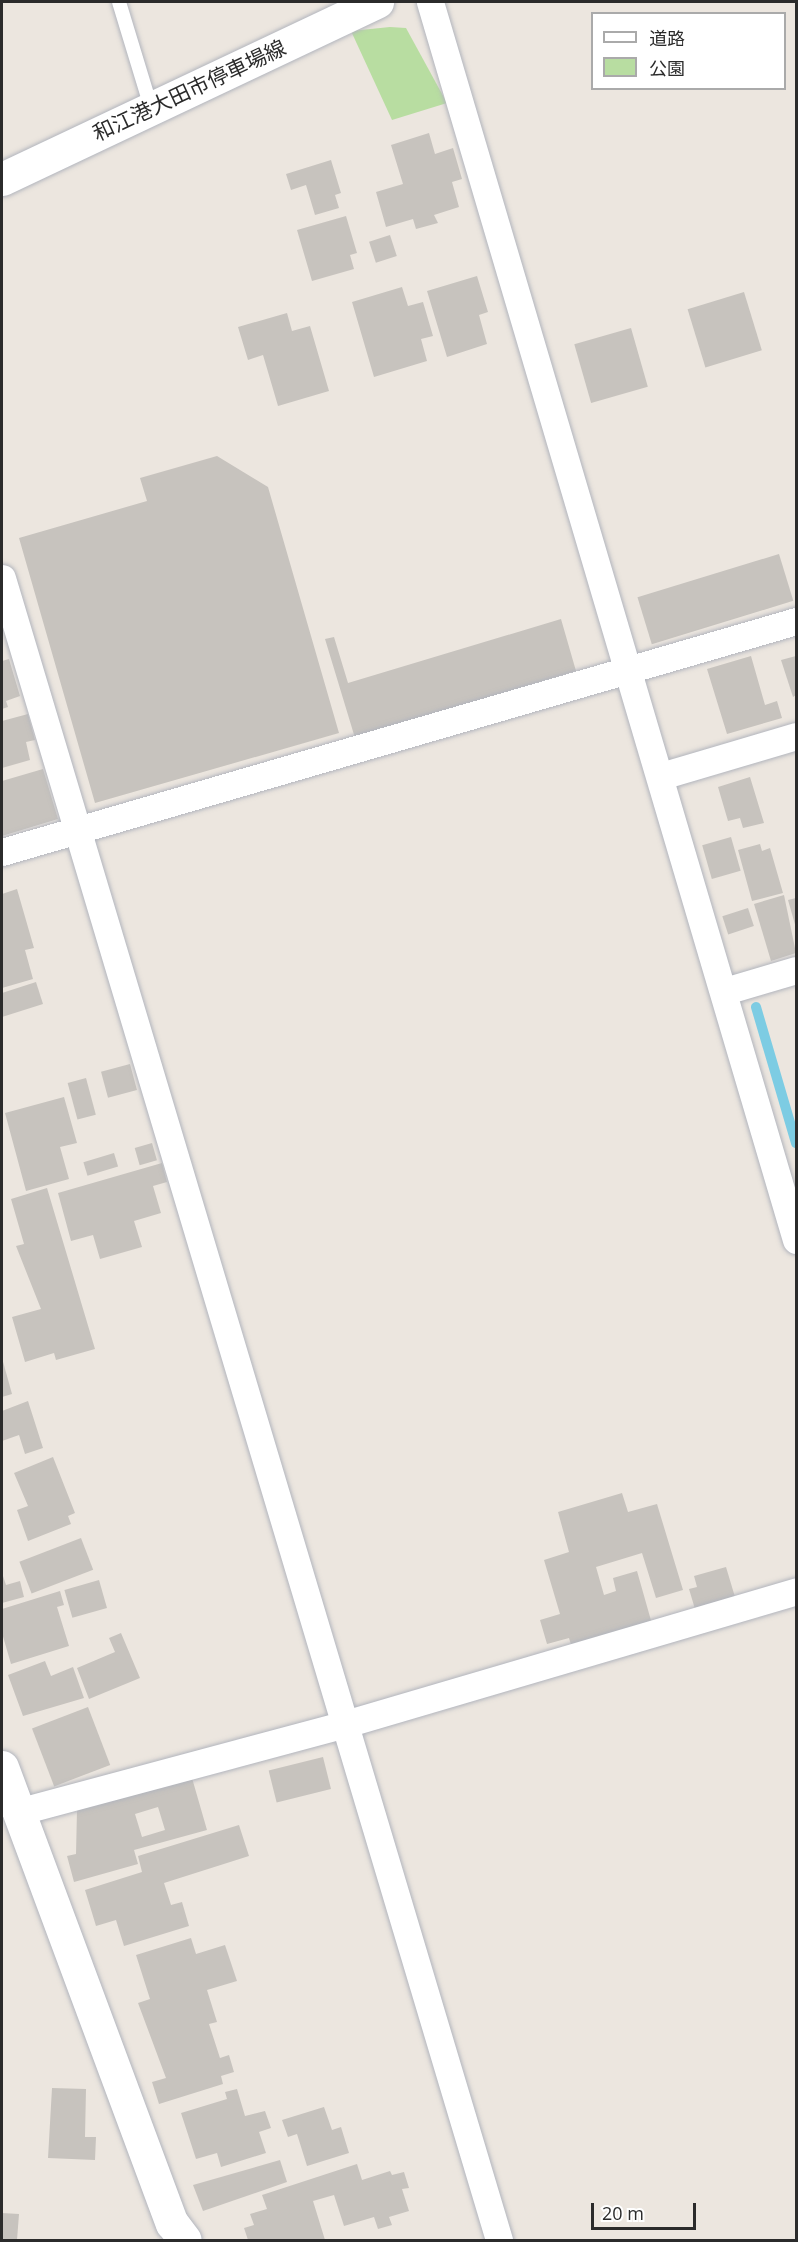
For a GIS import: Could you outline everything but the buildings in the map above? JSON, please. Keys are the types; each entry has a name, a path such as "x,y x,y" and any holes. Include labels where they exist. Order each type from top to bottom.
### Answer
{"street":[{"name":"和江港大田市停車場線","path":"2,179 377,2"},
{"path":"430,2 630,671 796,1240"},
{"path":"2,578 342,1725 499,2241"},
{"path":"2,852 796,621"},
{"path":"661,776 796,736"},
{"path":"724,991 796,970"},
{"path":"11,1806 342,1725 796,1591"},
{"path":"2,1767 11,1806 165,2204 185,2241"}],"lane":[{"path":"119,2 151,107"}],"green space":[{"path":"390,27 406,28 447,103 392,120 351,31"}],"waterway":[{"path":"756,1007 796,1143"}]}
